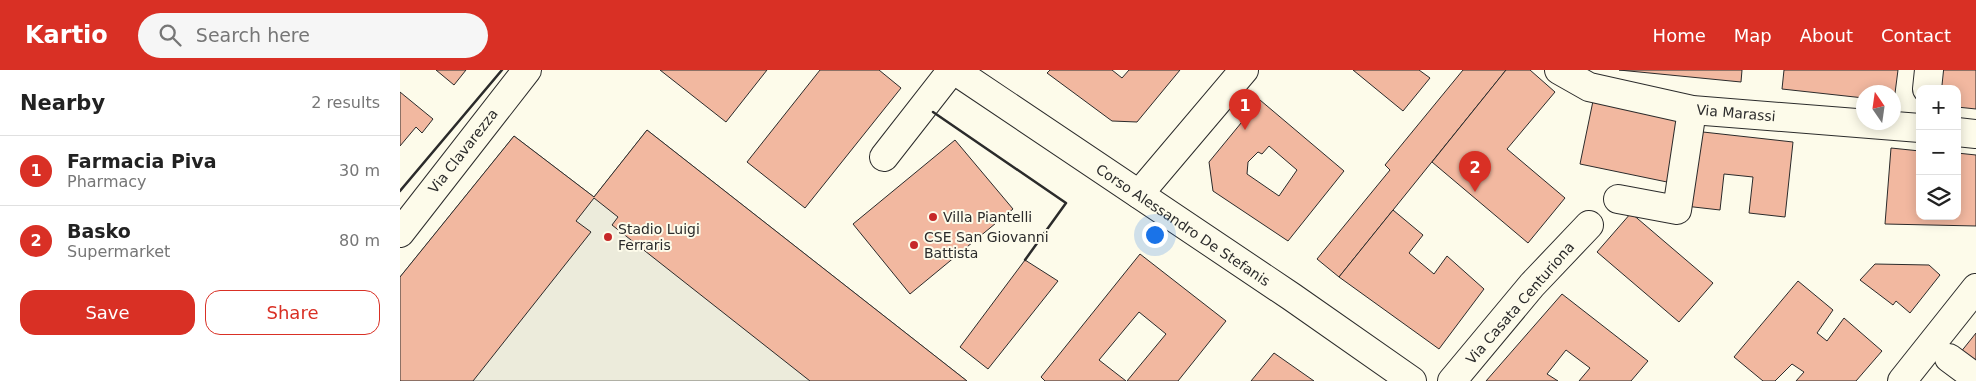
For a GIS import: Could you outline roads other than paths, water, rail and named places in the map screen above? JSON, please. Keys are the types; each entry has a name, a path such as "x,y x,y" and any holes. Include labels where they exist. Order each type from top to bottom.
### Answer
{"street":[{"name":"Via Clavarezza","path":"400,233 527,70"},
{"name":"Corso Alessandro De Stefanis","path":"884,157 953,70 1292,297 1412,381"},
{"path":"1139,194 1244,70"},
{"name":"Via Marassi","path":"1559,70 1589,88 1692,110 1916,128"},
{"path":"1927,85 1929,70"},
{"path":"1618,199 1677,210 1692,110"},
{"path":"1961,132 1976,134"},
{"name":"Via Casata Centuriona","path":"1452,381 1532,285 1589,225"},
{"path":"1902,381 1976,288"},
{"path":"1949,358 1976,378"}],"place":[{"name":"Farmacia Piva","path":"1245,130"},
{"name":"Basko","path":"1475,192"},
{"name":"Villa Piantelli","path":"933,217"},
{"name":"Stadio Luigi Ferraris","path":"608,237"},
{"name":"CSE San Giovanni Battista","path":"914,245"}]}
